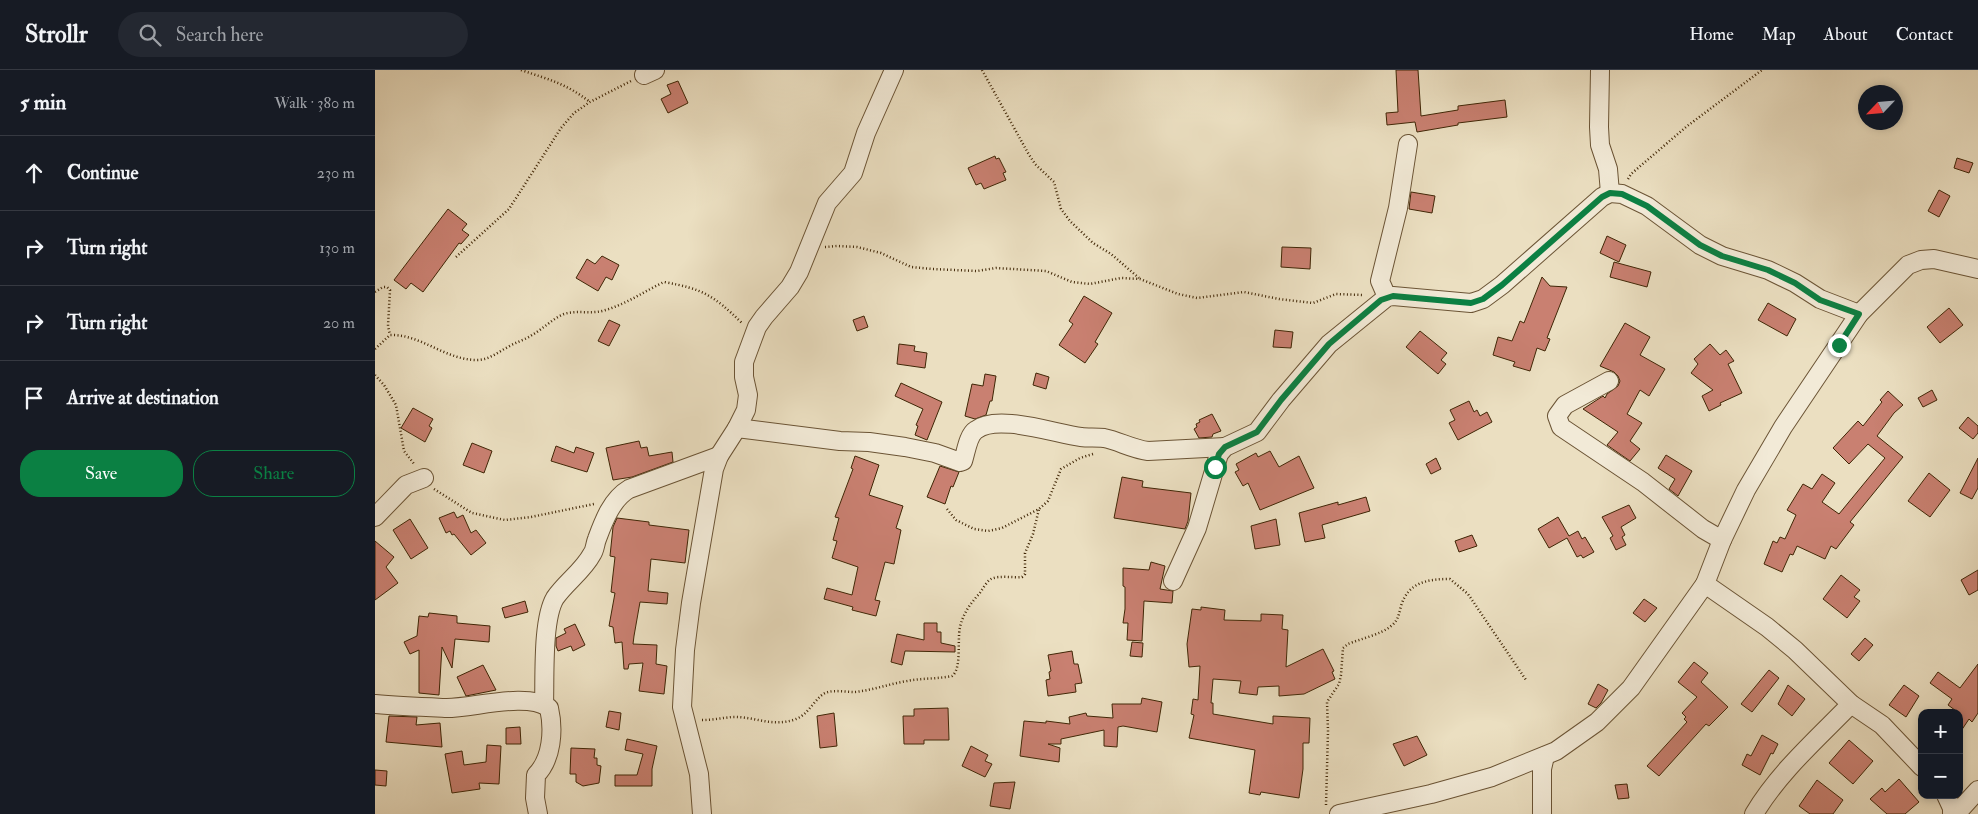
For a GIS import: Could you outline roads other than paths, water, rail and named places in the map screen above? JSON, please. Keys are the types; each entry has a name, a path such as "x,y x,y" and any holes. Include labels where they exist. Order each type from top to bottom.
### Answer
{"street":[{"path":"701,814 699,774 682,707 685,650 691,603 711,483 719,456 737,428 747,403 748,395 744,377 744,362 751,342 764,317 790,287 799,272 827,203 853,173 866,133 894,70"},
{"path":"1600,70 1600,145 1616,194"},
{"path":"1384,299 1380,281 1399,208 1408,144"},
{"path":"737,428 905,447 935,453 960,462 963,461 972,433 978,428 993,425 1012,424 1083,438 1102,438 1148,451 1225,447 1257,432 1281,400 1329,344 1384,299 1393,296 1471,303 1483,299 1502,285 1602,197 1616,194 1647,206 1700,245 1722,256 1768,270 1795,283 1820,300 1859,314"},
{"path":"1339,814 1431,794 1492,777 1556,751 1597,722 1631,688 1705,584 1722,540 1747,490 1783,427 1859,314 1908,265 1921,260 1933,260 1978,268"},
{"path":"1609,381 1565,405 1557,416 1561,427 1659,494 1703,529 1722,540"},
{"path":"1173,581 1197,528 1219,454 1225,447"},
{"path":"544,705 549,615 554,600 592,554 618,496 629,489 719,456"},
{"path":"375,518 406,485 424,478"},
{"path":"1705,584 1767,627 1795,650 1851,704 1882,726 1918,763"},
{"path":"375,704 446,708 496,701 523,702 544,705 549,708 551,725 548,755 544,767 536,775 535,798 538,814"},
{"path":"1754,814 1763,799 1781,777 1851,704"},
{"path":"1542,814 1542,769 1545,756"},
{"path":"1956,814 1978,790"},
{"path":"1948,799 1953,808 1952,814"}]}
